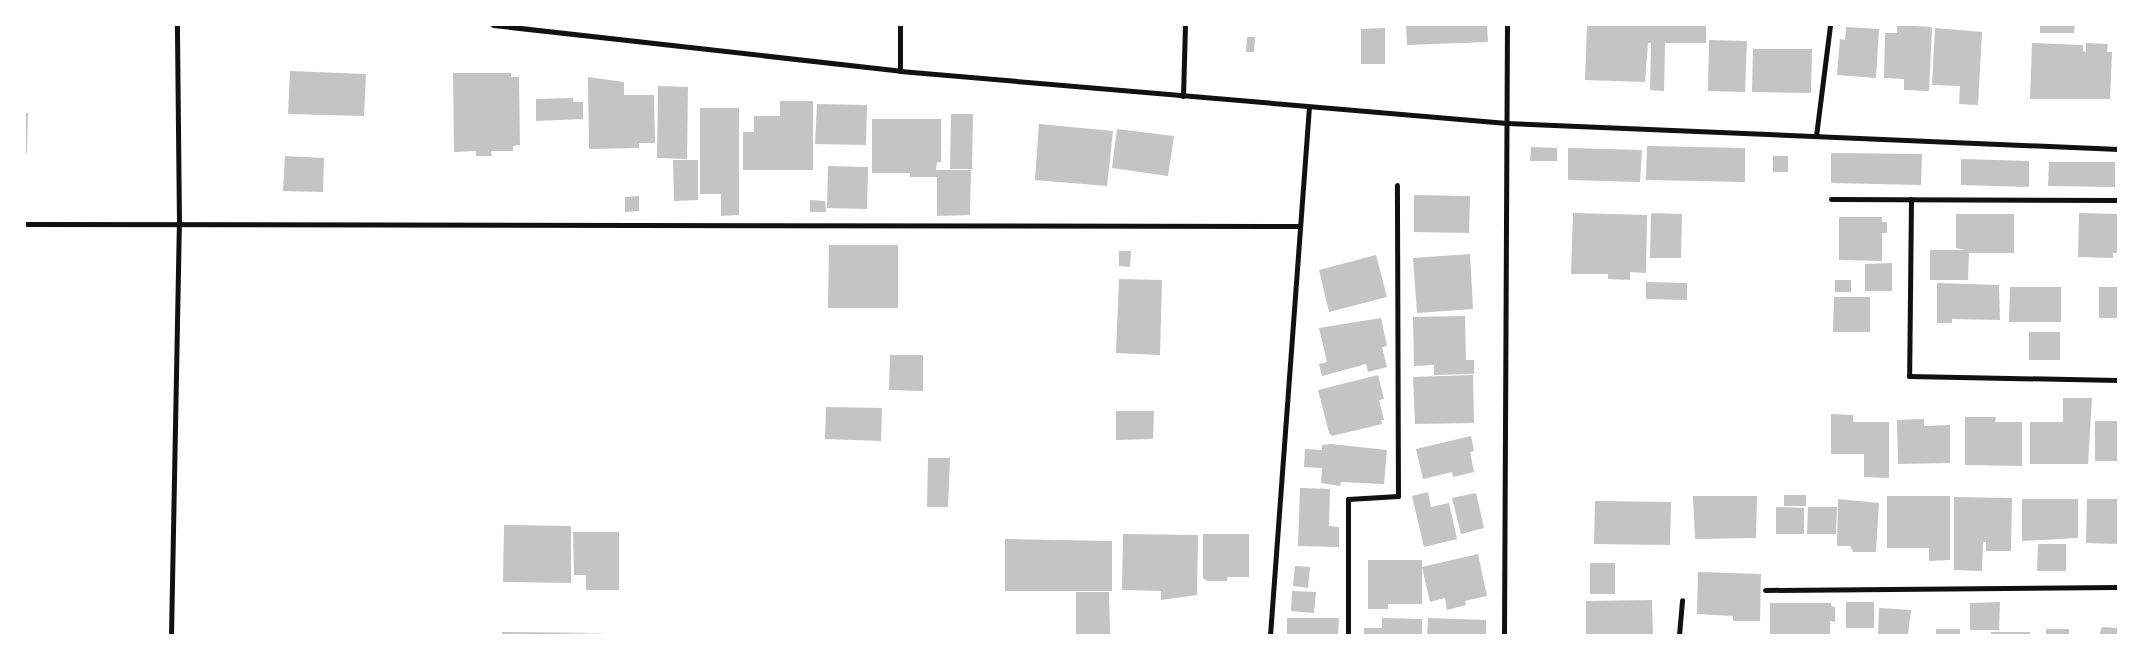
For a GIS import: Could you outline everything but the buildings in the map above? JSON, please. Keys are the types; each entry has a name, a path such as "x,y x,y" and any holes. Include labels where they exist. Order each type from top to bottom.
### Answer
{"street":[{"path":"171,635 179,224 177,25"},
{"path":"493,25 900,71 1507,123 2118,149"},
{"path":"900,25 900,71"},
{"path":"1184,96 1185,25"},
{"path":"1504,635 1507,25"},
{"path":"1816,136 1830,25"},
{"path":"1270,635 1300,226 1302,167 1309,106"},
{"path":"1348,635 1348,499 1398,496 1397,185"},
{"path":"1831,199 2118,200"},
{"path":"1911,199 1909,376 2118,380"},
{"path":"25,224 1300,226"},
{"path":"1765,590 2118,587"},
{"path":"1679,635 1682,600"}]}
